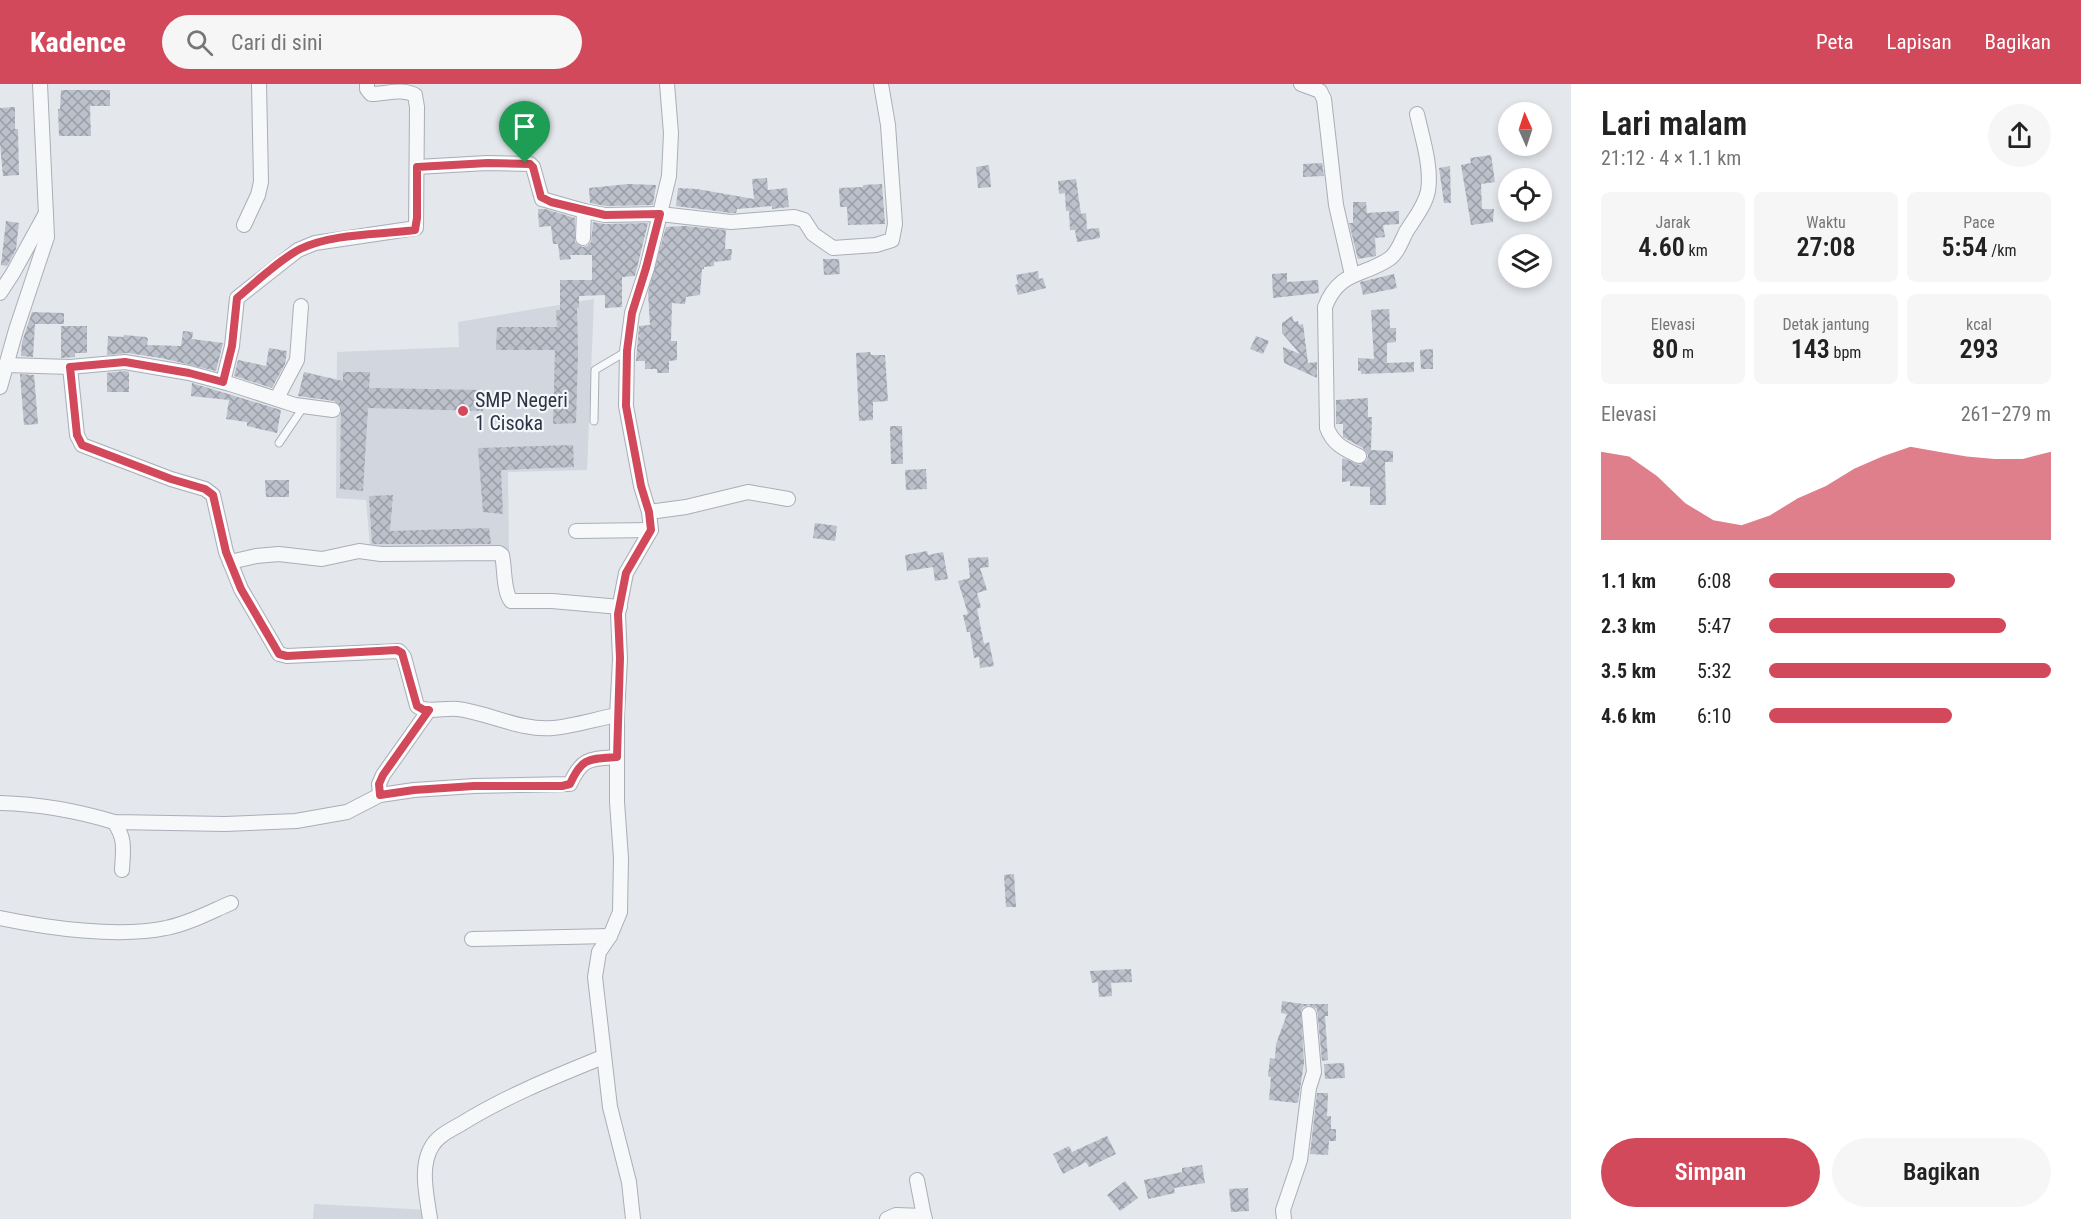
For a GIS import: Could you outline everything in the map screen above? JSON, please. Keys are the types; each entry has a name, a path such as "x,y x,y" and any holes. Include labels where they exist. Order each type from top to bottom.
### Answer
{"street":[{"path":"0,387 47,237 40,84"},
{"path":"244,225 258,195 261,182 259,84"},
{"path":"223,382 232,346 237,298 298,250 315,243 415,230 417,218 417,107 415,95 408,91 371,94 367,84"},
{"path":"633,1219 629,1182 610,1107 594,976 599,952 610,936 620,912 621,858 617,802 617,715 620,607 626,573 651,530 626,406 627,351 635,302 669,176 670,108 667,84"},
{"path":"417,167 488,163 530,164 533,167 542,199 584,211 605,215 660,214 731,222 794,217 804,220 813,234 833,248 876,245 892,240 895,224 888,125 881,84"},
{"path":"1301,84 1320,91 1324,99 1336,205 1352,275"},
{"path":"1359,456 1343,449 1335,442 1327,428 1325,307 1334,290 1352,275 1391,258 1424,201 1428,191 1428,176 1417,114"},
{"path":"583,238 584,211"},
{"path":"0,293 7,272 47,212"},
{"path":"277,398 297,360 301,306"},
{"path":"7,365 70,367 125,362 189,373 304,406 333,410"},
{"path":"70,367 77,435 82,445 210,492 215,500 226,552 241,589 279,654 287,656 399,651 404,657 417,706 424,710 452,708 533,727 553,728 617,715"},
{"path":"649,512 686,507 748,492 788,500"},
{"path":"576,531 651,530"},
{"path":"230,562 279,554 321,560 358,551 381,554 499,553 502,555 508,597 511,601 552,601 620,607"},
{"path":"380,795 379,784 383,775 429,710"},
{"path":"0,803 21,804 98,817 114,822 225,824 296,821 347,812 380,795 414,790 474,786 562,786 570,784 579,766 588,761 594,758 617,757"},
{"path":"114,822 124,840 122,870"},
{"path":"0,918 97,931 153,930 186,922 231,903"},
{"path":"472,939 610,936"},
{"path":"1284,1219 1283,1210 1300,1160 1314,1072 1309,1014"},
{"path":"430,1219 425,1164 438,1138 527,1088 603,1057"},
{"path":"887,1219 896,1215 924,1218 917,1180"}],"lane":[{"path":"594,421 595,370 627,351"},
{"path":"279,443 304,406"}],"shaded area":[{"name":"SMP Negeri 1 Cisoka","path":"594,299 587,470 508,472 509,556 371,559 366,500 336,498 337,352 459,347 458,322"},
{"path":"314,1204 429,1210 429,1219 313,1219"}],"building":[{"path":"61,90 110,90 110,106 90,106 91,136 59,136 58,109 60,109"},
{"path":"15,107 19,175 3,176 0,108"},
{"path":"1491,155 1495,182 1481,184 1482,209 1494,209 1493,222 1471,225 1461,165 1471,163 1470,158"},
{"path":"1322,163 1324,176 1303,177 1303,164"},
{"path":"989,165 991,187 978,188 976,167"},
{"path":"1450,166 1451,203 1444,203 1439,168"},
{"path":"767,178 768,190 787,188 789,207 737,209 736,213 731,213 676,206 678,188 754,199 752,179"},
{"path":"1076,179 1081,214 1086,213 1087,229 1099,228 1100,238 1077,242 1075,230 1070,230 1065,193 1059,194 1058,181"},
{"path":"628,184 656,185 653,205 606,206 590,203 589,188"},
{"path":"882,184 885,224 848,225 847,207 840,207 839,188"},
{"path":"1353,202 1366,202 1367,213 1399,211 1399,224 1383,225 1385,237 1375,238 1376,256 1358,259 1349,223 1353,223"},
{"path":"538,209 575,218 575,242 582,247 591,242 593,222 648,223 635,276 622,277 622,307 605,308 605,295 579,296 576,423 553,424 555,350 496,350 497,327 557,327 556,310 560,310 560,280 592,280 592,255 570,255 571,259 560,260 558,244 553,244 551,226 539,227"},
{"path":"6,221 19,223 16,249 7,266 1,265"},
{"path":"685,226 726,230 725,249 732,249 731,260 714,262 714,266 704,267 700,295 686,297 685,304 672,303 671,341 677,341 677,360 669,361 669,373 657,373 657,369 645,369 645,361 636,361 639,326 650,325 648,292 666,227"},
{"path":"823,259 839,259 840,274 824,275"},
{"path":"1038,271 1039,279 1043,278 1046,288 1018,295 1015,285 1018,284 1016,275"},
{"path":"1287,273 1287,282 1318,280 1319,293 1273,298 1272,274"},
{"path":"1394,274 1397,288 1363,295 1360,282"},
{"path":"1389,309 1390,328 1396,328 1396,342 1387,343 1387,363 1414,362 1414,372 1361,374 1361,371 1358,371 1358,358 1374,359 1371,310"},
{"path":"32,312 64,313 64,324 35,324 33,357 21,356 22,342"},
{"path":"1292,316 1294,322 1298,321 1299,325 1303,324 1308,363 1317,362 1317,378 1284,363 1283,347 1300,354 1282,333 1282,323"},
{"path":"61,326 87,326 87,353 75,353 75,357 61,358"},
{"path":"183,331 193,332 192,339 223,343 216,371 128,353 107,355 108,336 146,337 147,345 181,346"},
{"path":"1256,336 1269,341 1263,354 1250,349"},
{"path":"269,348 287,351 285,364 272,388 234,376 238,360 266,366"},
{"path":"1433,349 1433,369 1421,369 1420,350"},
{"path":"870,352 871,355 885,355 888,401 873,402 873,420 859,421 856,353"},
{"path":"129,372 129,392 107,392 107,373"},
{"path":"304,372 343,381 343,372 370,372 369,388 484,390 483,411 368,408 363,491 340,489 341,407 334,401 298,396"},
{"path":"20,374 34,375 38,424 24,425"},
{"path":"192,383 281,410 277,433 247,426 247,422 226,419 229,400 191,396"},
{"path":"1368,398 1368,417 1372,417 1371,450 1393,451 1393,462 1385,462 1386,505 1370,505 1370,487 1350,486 1350,481 1342,482 1343,458 1360,465 1367,460 1368,455 1363,448 1343,437 1343,424 1336,424 1336,400"},
{"path":"890,426 902,426 903,464 891,464"},
{"path":"573,445 574,467 501,470 503,514 483,512 478,448"},
{"path":"926,469 927,489 906,490 905,470"},
{"path":"265,480 289,480 289,497 266,497"},
{"path":"393,495 390,531 489,528 491,544 372,544 369,496"},
{"path":"815,523 837,526 835,541 813,538"},
{"path":"927,551 928,555 943,552 948,579 935,581 933,567 907,571 905,555"},
{"path":"988,557 989,567 980,568 987,590 977,593 981,607 977,609 984,644 989,642 994,666 980,668 979,657 974,658 970,632 967,632 963,615 968,614 958,581 970,578 968,558"},
{"path":"1014,874 1016,907 1006,907 1004,875"},
{"path":"1131,969 1132,982 1111,983 1112,996 1099,997 1098,982 1092,983 1090,971"},
{"path":"1282,1001 1328,1004 1328,1016 1325,1016 1328,1060 1322,1061 1317,1009 1309,1005 1303,1007 1301,1011 1304,1063 1296,1103 1269,1100 1270,1058 1275,1059 1276,1044 1287,1014 1281,1013"},
{"path":"1344,1063 1345,1078 1325,1079 1324,1064"},
{"path":"1317,1093 1328,1093 1327,1116 1331,1116 1331,1129 1336,1129 1336,1141 1329,1141 1328,1155 1310,1154"},
{"path":"1107,1136 1116,1154 1089,1167 1086,1162 1063,1174 1053,1154 1069,1146 1072,1152"},
{"path":"1202,1165 1205,1183 1174,1188 1175,1193 1148,1199 1144,1180 1182,1172 1182,1168"},
{"path":"1125,1181 1138,1198 1120,1211 1107,1195"},
{"path":"1248,1188 1249,1211 1231,1212 1229,1189"}],"place":[{"name":"SMP Negeri 1 Cisoka","path":"463,411"}],"route":[{"path":"525,163 533,167 541,197 546,201 605,215 660,214 646,268 637,292 627,351 626,406 651,530 626,573 618,614 620,658 617,757 594,758 588,761 579,766 570,784 562,786 474,786 380,795 379,784 383,775 429,710 420,709 417,706 402,653 397,650 287,656 279,654 241,589 226,552 213,495 205,489 171,479 82,445 77,435 70,367 125,362 189,373 223,382 232,346 237,298 298,250 315,243 415,230 417,227 417,167 525,163"}]}
